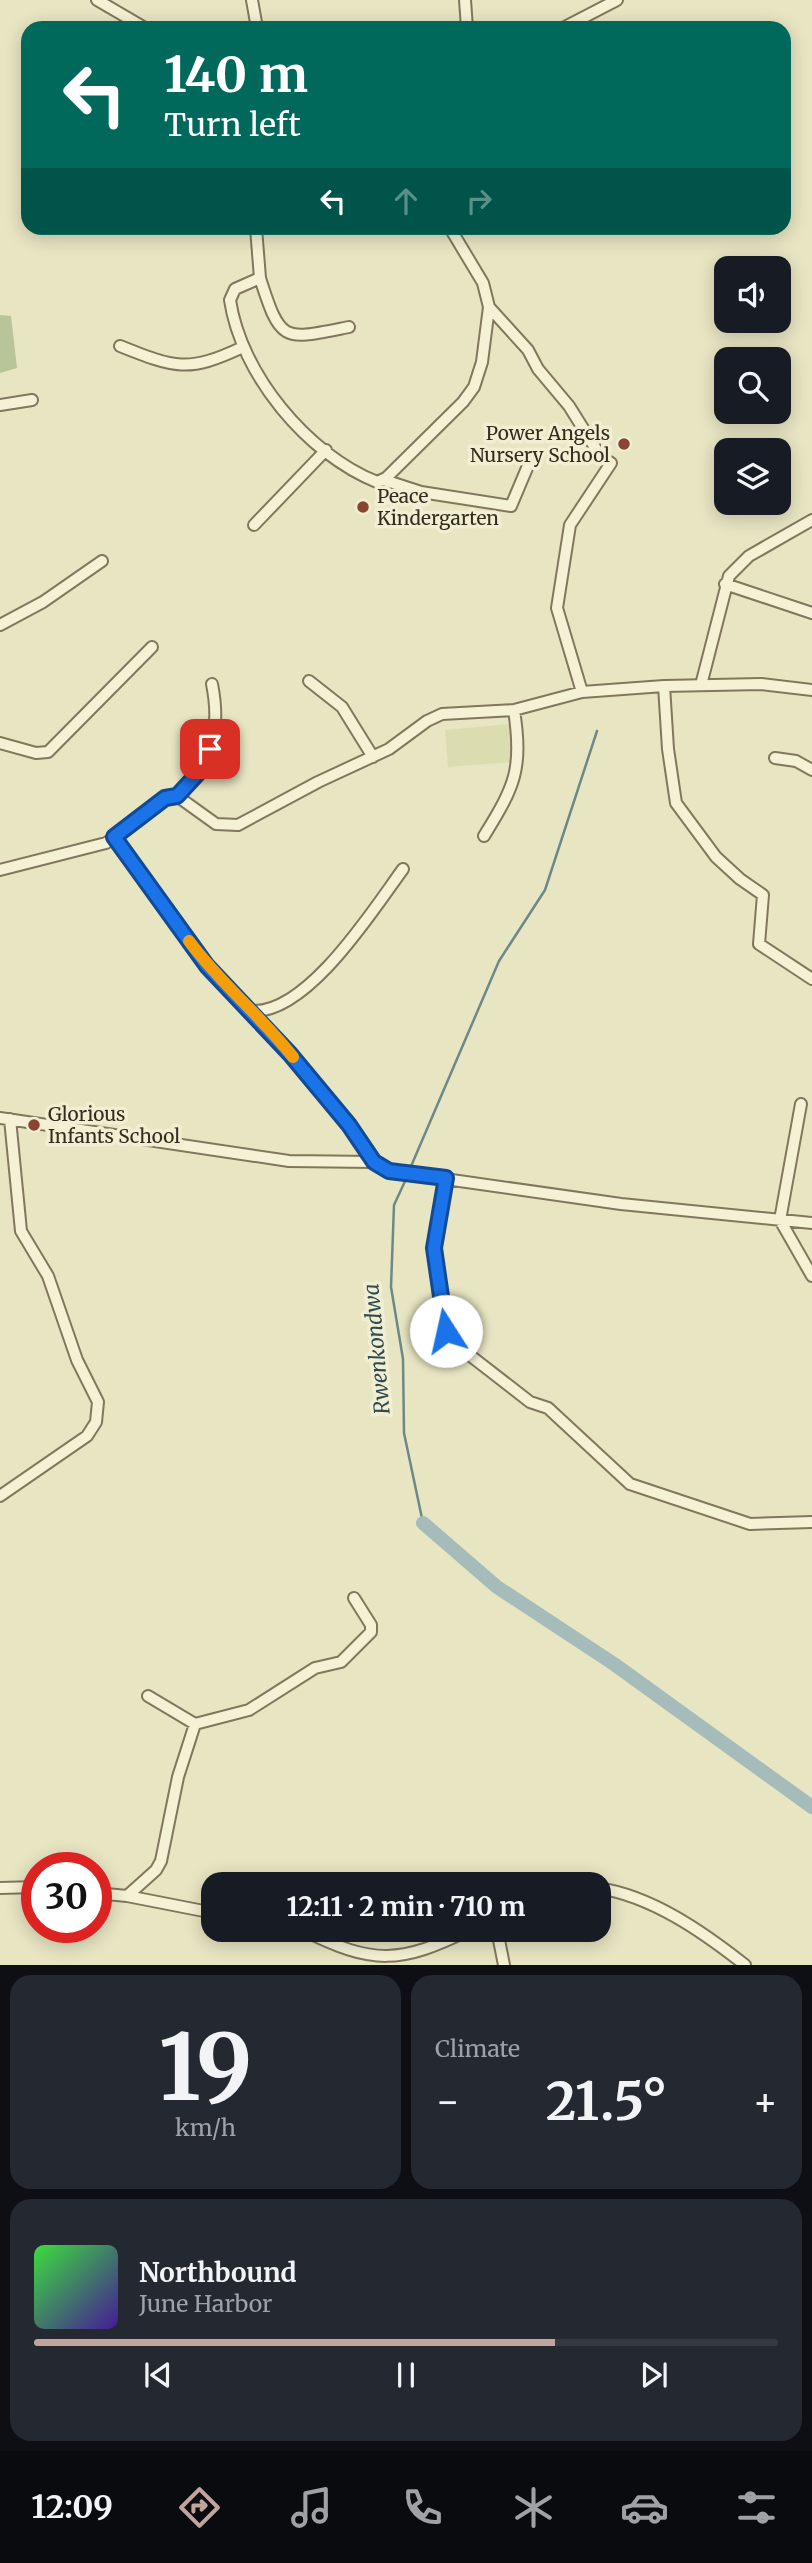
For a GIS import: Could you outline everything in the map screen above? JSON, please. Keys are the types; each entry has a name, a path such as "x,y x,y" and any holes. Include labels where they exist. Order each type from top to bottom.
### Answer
{"street":[{"path":"97,0 133,21"},
{"path":"252,0 256,21"},
{"path":"465,0 466,21"},
{"path":"576,21 617,0"},
{"path":"257,235 260,278 273,318 289,334 302,336 349,327"},
{"path":"384,480 463,402 474,387 482,362 489,307 483,283 454,235"},
{"path":"260,278 235,289 230,296 243,347 270,396 326,450 372,480 384,480 421,492 511,506 530,461"},
{"path":"489,307 528,350 538,369 569,406 601,457 611,463 570,525 558,596 557,608 583,692"},
{"path":"120,346 158,361 184,366 210,363 243,347"},
{"path":"0,405 32,400"},
{"path":"254,525 326,450"},
{"path":"701,685 725,584 733,571 749,556 812,520"},
{"path":"0,625 43,602 102,561"},
{"path":"725,584 812,613"},
{"path":"0,743 37,753 48,752 152,647"},
{"path":"309,681 342,707 373,757"},
{"path":"0,870 106,843 165,798 177,796 201,770 210,749 216,720 212,684"},
{"path":"177,796 216,824 238,825 400,743 434,716 514,710 583,692 664,686 761,684 812,690"},
{"path":"664,686 668,749 676,803 716,857 740,879 764,895 760,944 812,979"},
{"path":"484,835 506,801 519,764 514,710"},
{"path":"775,758 796,761 812,770"},
{"path":"114,837 207,966 253,1011 349,1125 374,1162 389,1171 621,1204 812,1223"},
{"path":"253,1011 269,1012 281,1005 333,962 403,869"},
{"path":"801,1104 780,1220 812,1276"},
{"path":"0,1496 87,1436 96,1422 98,1402 78,1360 48,1276 21,1231 5,1118 289,1161 374,1162"},
{"path":"446,1178 434,1255 446,1331 454,1343 530,1402 548,1408 631,1484 750,1524 812,1522"},
{"path":"148,1696 195,1724 248,1710 314,1668 344,1660 372,1628 354,1598"},
{"path":"127,1896 156,1870 161,1861 178,1776 195,1724"},
{"path":"0,1888 21,1887"},
{"path":"611,1892 635,1898 683,1921 745,1965"},
{"path":"112,1895 201,1910"},
{"path":"329,1942 355,1954 385,1957 411,1955 441,1942"},
{"path":"499,1942 504,1965"}],"green space":[{"path":"0,315 11,316 17,368 0,373"},
{"path":"509,724 513,762 448,767 445,730"}],"waterway":[{"name":"Rwenkondwa","path":"409,1171 499,961 545,890 597,731"},
{"name":"Rwenkondwa","path":"407,1177 394,1205 391,1287 403,1359 404,1433 423,1523"},
{"name":"Rwenkondwa","path":"423,1523 497,1587 614,1664 812,1807"}],"slow traffic":[{"path":"189,941 224,985 253,1011 293,1057"}],"place":[{"name":"Power Angels Nursery School","path":"624,444"},
{"name":"Peace Kindergarten","path":"363,507"},
{"name":"Glorious Infants School","path":"34,1125"}],"route":[{"path":"210,749 201,770 177,796 165,798 114,837 207,966 253,1011 290,1054 349,1125 374,1162 389,1171 446,1178 434,1248 446,1331"}]}
